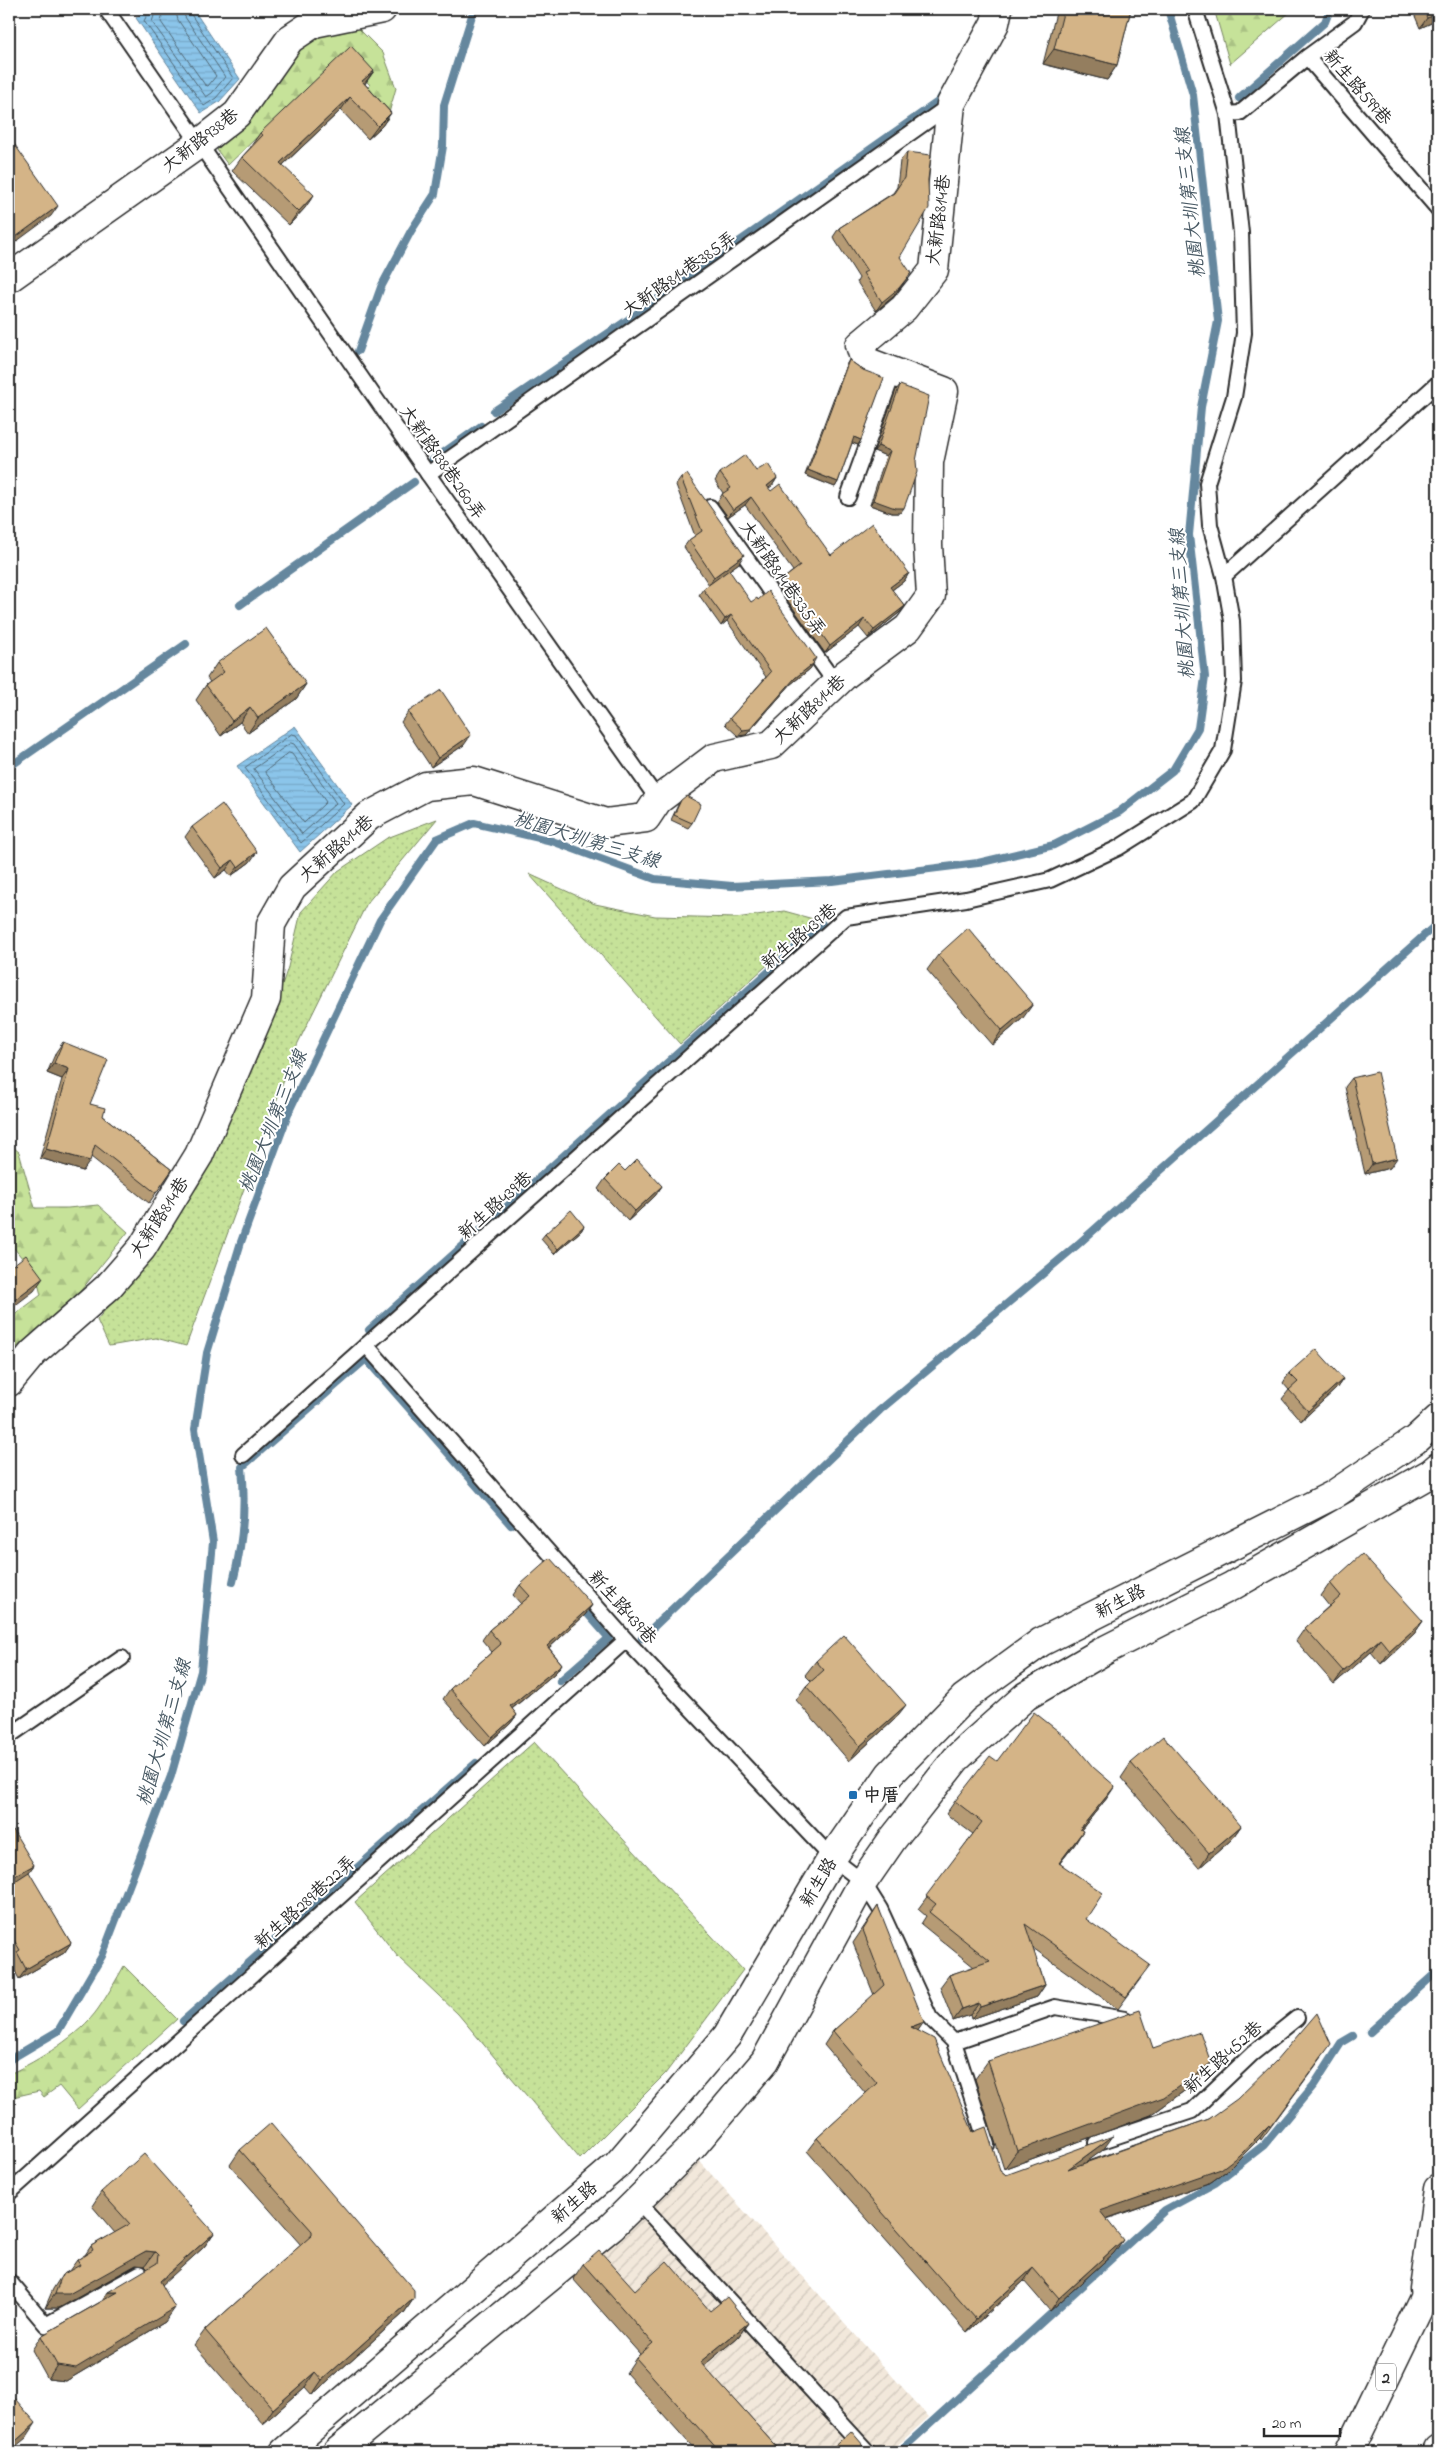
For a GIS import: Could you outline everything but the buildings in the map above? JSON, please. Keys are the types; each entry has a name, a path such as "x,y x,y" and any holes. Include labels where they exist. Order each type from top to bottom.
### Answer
{"main road":[{"name":"大新路938巷","path":"9,278 200,144 237,114 290,39 314,23 382,9"},
{"name":"大新路814巷","path":"9,1382 34,1353 108,1287 142,1248 199,1155 266,999 271,924 292,887 369,816 426,786 474,781 606,823 646,818 658,800 714,758 771,745 836,684 908,628 931,596 928,545 929,462 944,391 865,361 860,345 904,308 934,270 951,104 995,23 998,9"},
{"name":"新生路","path":"284,2452 617,2165 727,2036 832,1858 890,1774 964,1698 1042,1642 1150,1585 1333,1495 1415,1440 1438,1419"},
{"name":"新生路","path":"337,2452 612,2226 692,2147 765,2060 863,1882 892,1840 956,1759 1026,1696 1107,1649 1232,1586 1431,1473 1438,1467"},
{"path":"1422,2301 1438,2189"},
{"name":"2","path":"1349,2452 1438,2268"}],"lane":[{"name":"大新路938巷260弄","path":"106,9 428,474 658,800"},
{"path":"1195,9 1228,114"},
{"path":"1307,57 1354,22 1362,9"},
{"name":"新生路599巷","path":"1228,114 1240,113 1307,57 1438,209"},
{"name":"大新路814巷385弄","path":"428,474 951,104"},
{"name":"新生路439巷","path":"243,1455 846,917 966,899 1050,880 1118,848 1193,801 1223,750 1234,681 1232,621 1224,576 1210,525 1207,483 1234,397 1244,333 1241,233 1228,114"},
{"path":"848,497 894,371"},
{"path":"1224,576 1438,383"},
{"name":"大新路814巷335弄","path":"700,493 836,684"},
{"name":"新生路439巷","path":"366,1344 626,1640 832,1858 863,1882"},
{"name":"新生路289巷22弄","path":"9,2193 626,1640"},
{"path":"9,1736 122,1658"},
{"path":"863,1882 880,1909 930,2018 954,2042 992,2162"},
{"path":"954,2042 1055,2007 1125,2019"},
{"name":"新生路452巷","path":"1086,2147 1192,2111 1252,2054 1297,2018"},
{"path":"638,2200 868,2452"},
{"path":"9,2281 46,2325 140,2273"}],"shaded area":[{"path":"694,2155 929,2417 890,2452 762,2452 588,2258"}],"green space":[{"path":"1214,9 1289,9 1290,12 1230,64"},
{"path":"357,27 383,53 396,88 387,120 363,93 370,85 342,55 228,165 217,150 257,111 291,59 312,36"},
{"path":"437,819 367,903 297,1045 186,1346 156,1338 109,1346 97,1320 143,1263 199,1184 262,1047 288,967 301,912 338,871 387,838"},
{"path":"529,874 595,904 655,916 736,918 784,911 817,920 680,1044"},
{"path":"9,1144 19,1152 35,1208 68,1208 98,1205 128,1232 78,1294 9,1354 9,1319 41,1295 36,1275 9,1242"},
{"path":"534,1742 743,1970 665,2074 580,2159 458,2014 398,1957 355,1902"},
{"path":"124,1966 177,2019 78,2109 59,2086 44,2097 39,2091 9,2098 9,2074 45,2055 81,2028 98,2009"}],"water":[{"path":"147,9 193,9 240,79 219,102 201,113 136,18"},
{"path":"295,726 352,805 300,852 237,766"}],"waterway":[{"path":"358,351 381,287 411,231 435,194 443,146 444,105 474,9"},
{"name":"桃園大圳第三支線","path":"9,2060 58,2031 102,1956 171,1776 201,1671 213,1542 195,1429 207,1353 241,1242 290,1109 380,920 437,839 474,823 552,841 655,879 732,886 832,881 978,863 1054,845 1119,812 1173,770 1198,728 1205,677 1189,535 1201,407 1218,321 1193,95 1168,9"},
{"path":"1239,98 1325,22 1330,9"},
{"path":"494,411 629,319 939,101 943,94"},
{"path":"433,460 481,426"},
{"path":"240,605 414,482"},
{"path":"9,767 186,644"},
{"path":"642,1638 880,1410 1076,1246 1438,923"},
{"path":"369,1330 822,924"},
{"path":"233,1582 243,1525 242,1467 366,1359 511,1525"},
{"path":"560,1681 609,1638 581,1606"},
{"path":"183,2021 476,1763"},
{"path":"1370,2032 1438,1971"},
{"path":"899,2452 1165,2210 1215,2183 1264,2145 1314,2085 1341,2043 1353,2036"}],"place":[{"name":"中厝","path":"853,1795"}]}
